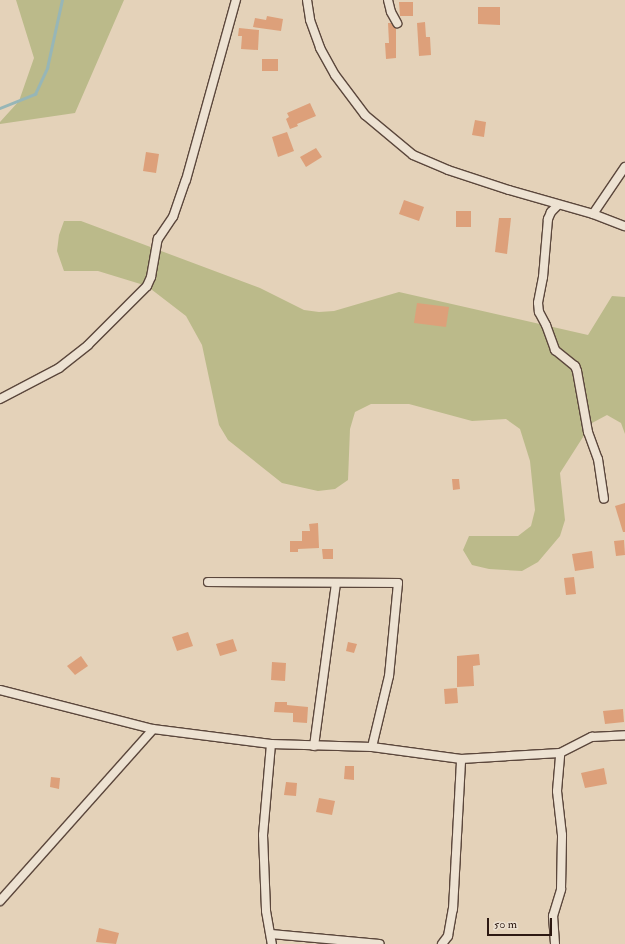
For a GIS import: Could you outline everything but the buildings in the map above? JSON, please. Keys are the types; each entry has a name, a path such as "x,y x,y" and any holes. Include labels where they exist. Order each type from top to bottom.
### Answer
{"street":[{"path":"0,399 58,368 88,345 147,286 151,277 158,239 173,217 186,180 236,0"},
{"path":"308,0 310,20 320,48 335,75 365,115 413,155 448,170 558,205 593,214 625,226"},
{"path":"388,0 391,12 397,24"},
{"path":"593,214 625,167"},
{"path":"558,205 551,212 548,219 543,277 538,303 539,312 546,325 555,350 575,366 577,371 588,432 598,459 604,499"},
{"path":"208,582 398,583 389,676 372,747"},
{"path":"314,746 336,583"},
{"path":"0,690 153,729 271,744 372,747 461,759 560,753 592,737 625,735"},
{"path":"0,901 153,729"},
{"path":"271,744 263,835 266,910 272,944"},
{"path":"555,944 553,916 561,889 562,866 562,835 558,791 560,753"},
{"path":"442,944 448,936 453,908 461,759"},
{"path":"271,934 380,944"}],"shaded area":[{"path":"16,0 124,0 75,113 0,124 0,122 19,101 34,58"},
{"path":"64,221 81,221 260,288 304,310 319,312 334,311 399,292 588,335 612,296 625,297 625,434 621,423 607,415 592,423 560,473 565,520 560,536 538,562 522,571 489,569 472,565 463,550 469,536 518,536 531,526 535,510 530,461 520,429 506,419 472,421 409,404 371,404 355,412 350,429 348,480 335,489 318,491 282,483 228,440 219,425 202,345 186,316 147,286 98,271 64,271 57,251 59,235"}],"waterway":[{"path":"0,108 35,94 47,68 62,0"}]}
